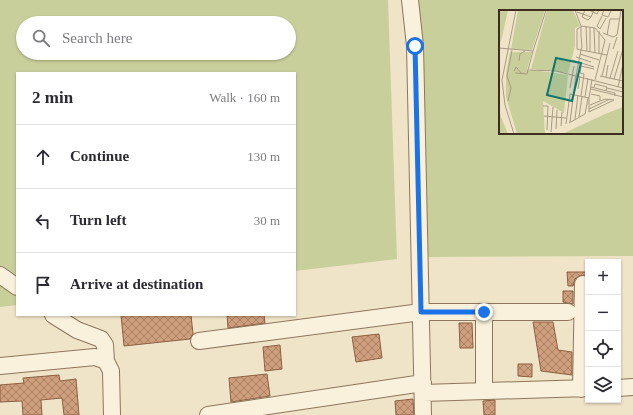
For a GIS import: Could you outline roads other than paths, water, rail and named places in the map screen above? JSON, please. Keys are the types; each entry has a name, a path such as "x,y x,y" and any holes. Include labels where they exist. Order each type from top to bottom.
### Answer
{"street":[{"path":"410,0 415,46 423,415"},
{"path":"0,275 16,286"},
{"path":"208,415 423,388 484,391 584,389 584,284"},
{"path":"199,341 421,312 568,312"},
{"path":"484,312 484,391"},
{"path":"55,316 77,330 101,340 105,346 106,361 111,370 112,415"},
{"path":"0,366 95,357 106,361"},
{"path":"621,388 633,387"}]}
